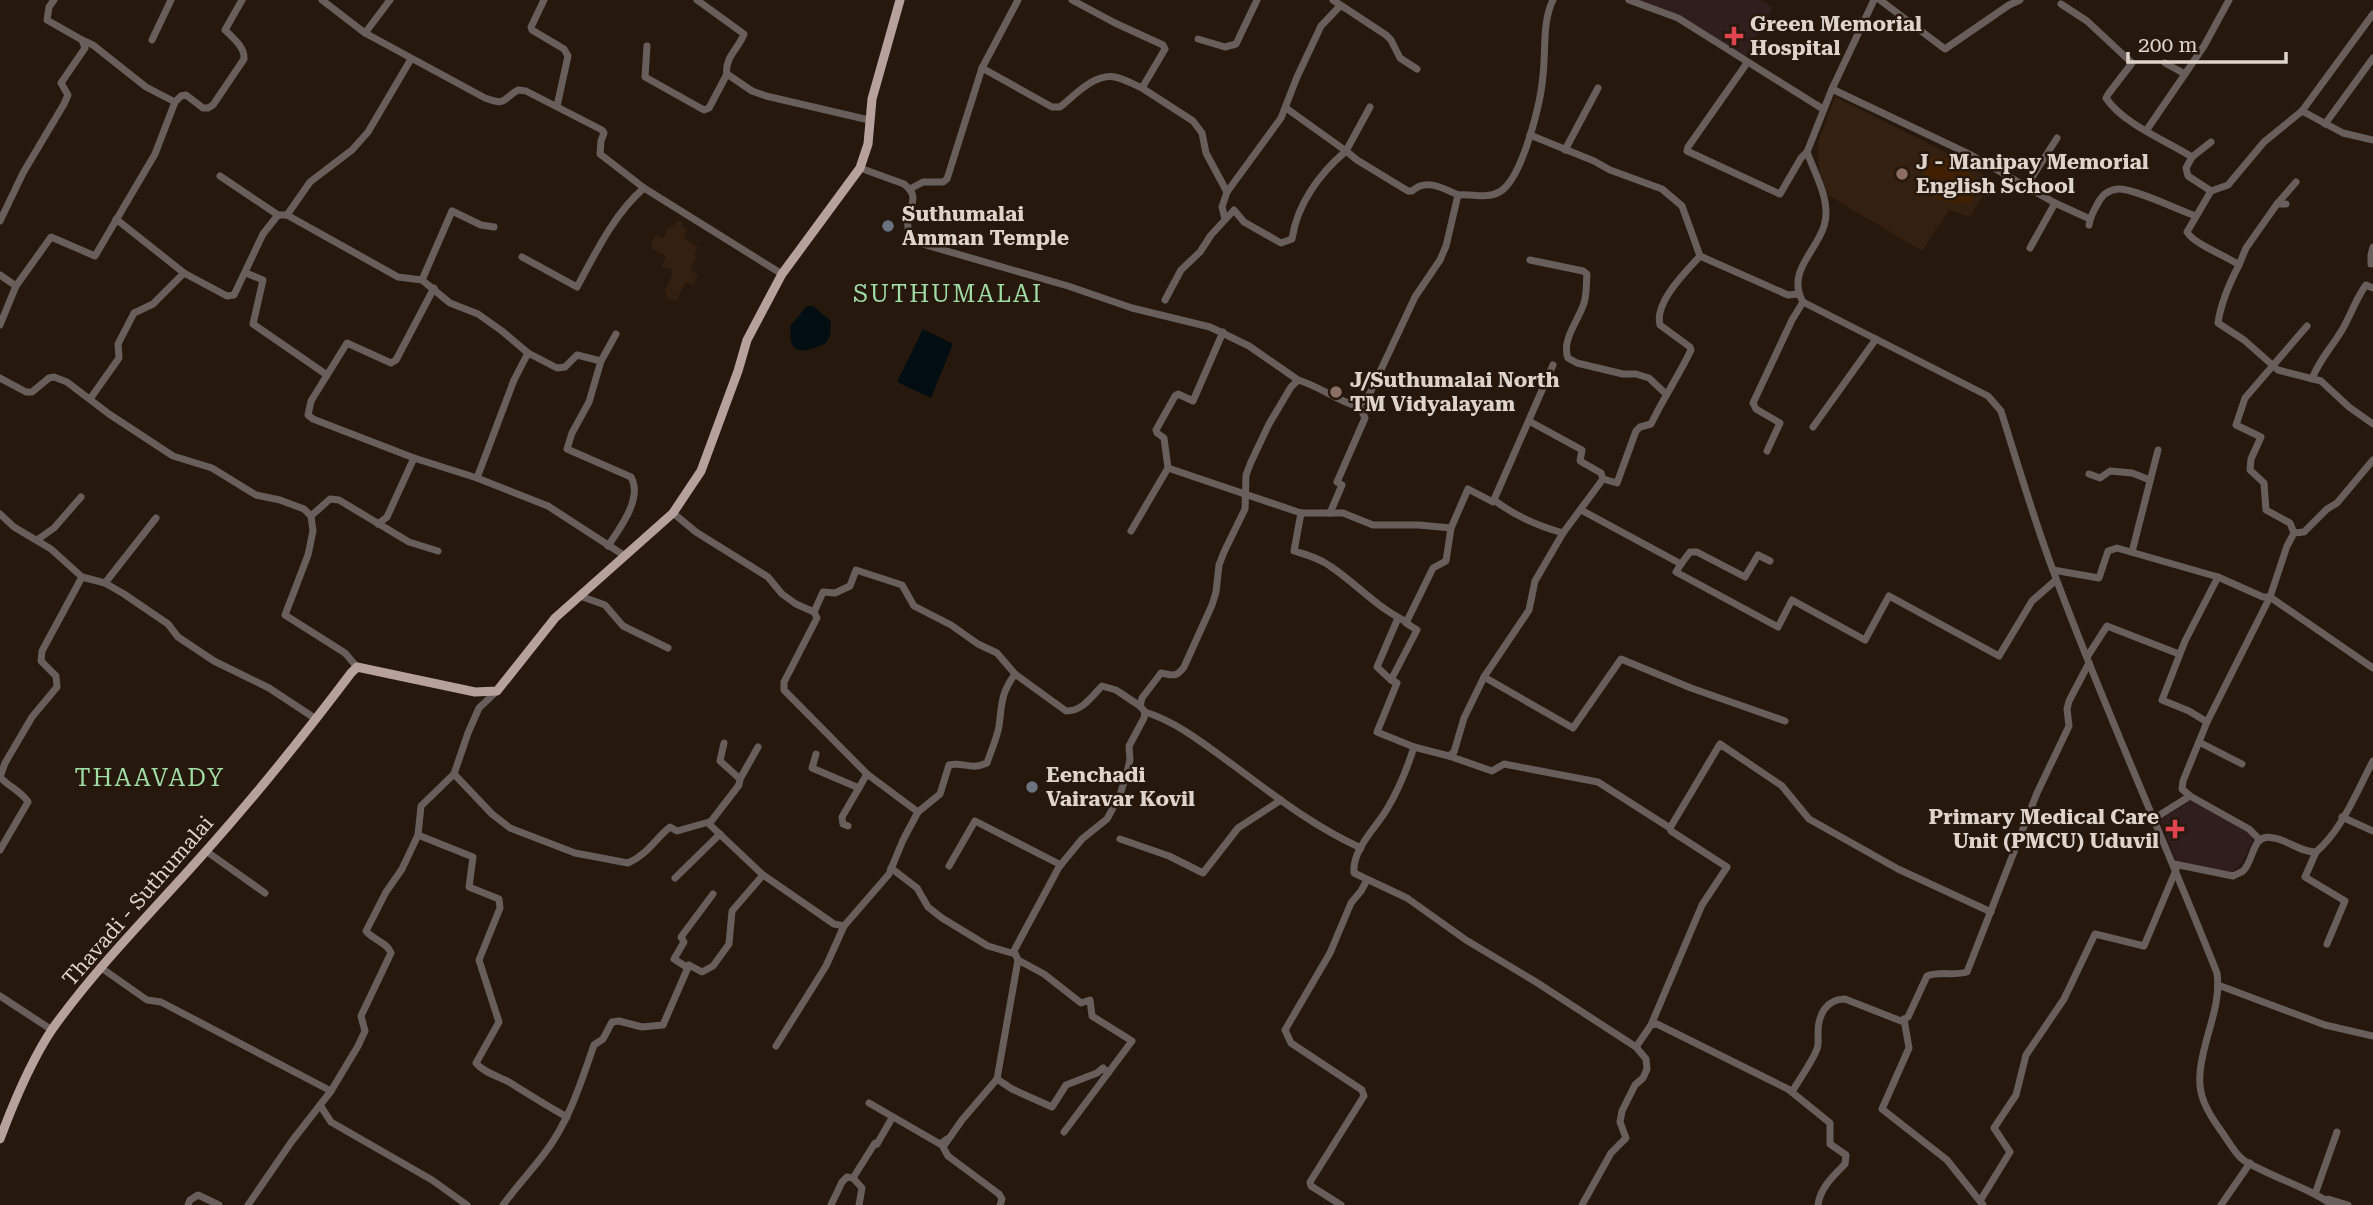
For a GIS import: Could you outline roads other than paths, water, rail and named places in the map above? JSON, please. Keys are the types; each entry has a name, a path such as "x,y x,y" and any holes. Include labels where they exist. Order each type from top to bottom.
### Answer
{"main road":[{"path":"358,667 475,692 497,691 555,618 673,513 701,471 747,340 782,274 860,168 868,144 872,99 900,0"},
{"name":"Thavadi - Suthumalai","path":"0,1139 52,1030 100,967 206,851 358,667"}],"street":[{"path":"54,0 49,7 47,20 93,45 146,87 175,102"},
{"path":"152,40 171,0"},
{"path":"0,325 16,286 51,237 95,257 155,154 175,102 181,96 186,96 203,108 213,105 244,59 245,52 242,47 225,30 242,0"},
{"path":"322,0 365,33 485,98 499,103 505,102 518,90 526,91 602,130 604,133 600,154 644,188 782,274"},
{"path":"365,33 390,0"},
{"path":"544,0 532,30 564,49 568,57 557,106"},
{"path":"697,0 744,34 728,60 725,69 727,74 752,91 766,96 869,120"},
{"path":"910,189 923,182 943,182 947,179 982,68 1018,0"},
{"path":"1072,0 1163,45 1165,49 1142,88"},
{"path":"1198,38 1226,47 1236,44 1256,0"},
{"path":"1333,0 1386,35 1400,58 1417,69"},
{"path":"1286,108 1357,160 1408,191 1425,184 1458,195 1486,196 1502,191 1519,167 1530,135 1543,78 1548,19 1553,0"},
{"path":"1629,0 1678,18 1823,109"},
{"path":"1747,63 1687,151 1780,194 1807,152 1823,109 1874,0"},
{"path":"1880,0 1945,49 2020,0"},
{"path":"2146,131 2204,46 2229,0"},
{"path":"2060,1 2087,21 2132,63 2106,98 2118,111 2146,131 2192,157"},
{"path":"1225,219 1222,207 1227,192 1286,108 1321,26 1340,6"},
{"path":"2239,265 2191,238 2188,230 2211,191 2228,185 2263,142 2302,111 2373,14"},
{"path":"0,221 23,173 64,104 68,95 61,83 85,48 82,40"},
{"path":"647,46 645,77 704,110 709,108 727,74"},
{"path":"2326,124 2373,58"},
{"path":"116,219 184,273 227,296 234,295 263,234 310,183 352,150 368,132 411,59"},
{"path":"2165,63 2185,74"},
{"path":"982,68 1052,107 1060,107 1084,87 1112,76 1142,88 1193,121 1202,133 1206,153 1227,192"},
{"path":"1565,150 1598,88"},
{"path":"1832,89 1971,155 2090,222 2101,198 2106,192 2116,189 2133,191 2196,216"},
{"path":"1165,300 1181,270 1200,252 1211,235 1234,210 1244,222 1282,243 1292,239 1294,226 1311,190 1328,165 1346,151 1370,107"},
{"path":"2302,111 2343,133 2373,140"},
{"path":"1530,135 1594,160 1610,170 1662,189 1682,206 1700,256 1800,298 1988,396 2001,411 2056,580 2217,973 2218,985 2200,1074 2201,1098 2241,1158 2284,1182 2348,1205"},
{"path":"2026,187 2057,138"},
{"path":"2211,142 2192,157 2186,174 2211,191"},
{"path":"1767,451 1780,423 1756,409 1753,403 1800,298 1797,282 1804,261 1824,226 1826,204 1807,152"},
{"path":"860,168 904,184 910,189 914,198 908,221 909,232 911,238 919,243 1068,286 1132,309 1179,318 1223,332 1249,346 1298,380 1356,406 1370,393 1415,297 1447,246 1458,195"},
{"path":"220,176 283,215 398,277 422,280 450,303 478,314 528,353 557,368 565,367 578,355 601,361"},
{"path":"2296,182 2246,248 2229,284 2218,323 2244,340 2278,370 2321,382 2373,424"},
{"path":"522,257 577,286 601,242 633,198 644,188"},
{"path":"2030,248 2055,203"},
{"path":"2277,204 2287,204"},
{"path":"422,280 452,211 481,225 494,226"},
{"path":"2371,264 2373,247"},
{"path":"1617,483 1636,431 1651,424 1691,350 1660,325 1658,319 1667,295 1700,256"},
{"path":"1530,260 1587,274 1580,315 1567,341 1568,358 1577,363 1649,378 1666,394"},
{"path":"90,399 119,358 118,344 134,313 153,304 184,273"},
{"path":"246,273 263,280 253,324 327,375"},
{"path":"0,275 16,286"},
{"path":"2312,379 2318,363 2346,324 2359,294 2366,285 2373,288"},
{"path":"434,288 396,359 391,363 347,343 311,401 308,415 414,458 477,478 548,506 625,556"},
{"path":"2294,534 2290,523 2266,510 2264,483 2250,470 2251,459 2261,437 2236,425 2245,398 2307,326"},
{"path":"1130,531 1168,468 1164,438 1156,430 1175,396 1178,394 1193,401 1223,332"},
{"path":"608,546 635,496 635,484 631,477 568,449 572,433 589,402 601,361 616,334"},
{"path":"1813,427 1876,339"},
{"path":"477,478 514,380 528,353"},
{"path":"1494,500 1553,365"},
{"path":"0,378 26,392 32,392 46,379 54,377 67,382 173,456 212,468 256,495 304,509 311,516 313,531 309,555 285,615 345,653 358,667"},
{"path":"869,1103 940,1144 997,1079 1016,947 1061,865 1082,839 1107,819 1120,795 1130,760 1129,746 1144,718 1142,698 1161,673 1172,677 1184,667 1212,605 1219,565 1241,520 1246,495 1246,475 1251,462 1269,424 1298,380"},
{"path":"1330,513 1342,485 1337,482 1365,418 1359,404"},
{"path":"1529,421 1582,450 1580,461 1601,473 1603,479"},
{"path":"2132,552 2158,450"},
{"path":"378,524 387,517 414,458"},
{"path":"2260,840 2249,829 2190,796 2182,789 2183,781 2207,722 2270,597 2287,546 2294,534 2304,531 2337,503 2373,460"},
{"path":"1168,468 1301,513 1343,513 1373,525 1451,528"},
{"path":"2089,474 2100,478 2109,471 2132,473 2150,480"},
{"path":"1603,479 1626,485"},
{"path":"1449,757 1454,752 1464,718 1484,677 1529,610 1535,581 1563,533 1603,479"},
{"path":"1407,622 1433,568 1446,561 1451,528 1468,489 1493,502 1494,500 1510,512 1563,533"},
{"path":"37,540 59,523 82,497"},
{"path":"311,516 330,499 335,499 409,542 438,551"},
{"path":"1581,510 1681,564"},
{"path":"673,513 696,532 768,577 782,594 796,604 814,612 817,618 784,682 784,690 867,774 918,812"},
{"path":"1301,513 1294,551 1318,558 1332,566 1373,603 1417,630 1391,680"},
{"path":"0,514 82,577 105,583 168,624 178,637 214,660 269,688 316,719"},
{"path":"105,583 156,518"},
{"path":"2053,570 2099,578 2108,551 2117,548 2218,577 2263,597 2270,597 2373,668"},
{"path":"1770,561 1758,555 1745,577 1697,552 1690,552 1676,572 1778,627 1792,600 1866,640 1889,596 1999,656 2032,601 2056,580"},
{"path":"814,612 823,592 835,593 850,586 856,569 902,585 914,607 951,625 978,644 997,653 1015,674 1066,711 1080,709 1102,685 1116,690 1142,709 1204,744 1330,835 1361,848"},
{"path":"0,850 28,802 22,793 9,787 0,777 5,763 32,717 57,687 56,676 41,661 42,651 82,577"},
{"path":"2207,722 2162,699 2179,654 2218,577"},
{"path":"580,596 605,605 623,626 667,648"},
{"path":"1398,618 1377,667 1397,683 1377,732 1414,747 1492,771 1504,764 1598,782 1727,867 1702,905 1651,1025 1636,1047"},
{"path":"1792,1092 1818,1047 1820,1016 1827,1005 1836,999 1845,999 1900,1021 1908,1017 1927,976 1936,972 1957,975 1967,972 2037,793 2069,726 2069,701 2099,635 2107,626 2179,654"},
{"path":"1484,677 1573,728 1621,659 1691,688 1786,721"},
{"path":"776,1046 825,966 844,926 889,874 918,812 940,794 949,765 976,768 987,763 999,726 999,709 1006,686 1015,674"},
{"path":"248,1205 331,1091 358,1046 365,1031 361,1016 391,953 389,947 370,937 366,931 386,892 402,869 418,835 421,806 454,774 480,708 497,691"},
{"path":"2199,742 2242,764"},
{"path":"724,743 720,761 740,779"},
{"path":"1670,828 1720,744 1782,786 1809,819 1898,869 1991,912"},
{"path":"454,774 484,806 510,828 575,853 628,863 658,841 670,827 677,831 709,822 739,785 758,747"},
{"path":"1414,747 1404,777 1392,800 1361,848 1353,868 1354,873 1407,898 1466,940 1636,1047 1646,1059 1647,1069 1643,1078 1634,1085 1619,1122 1626,1138 1611,1153 1583,1205"},
{"path":"816,754 812,768 859,788"},
{"path":"2327,944 2345,901 2305,877 2316,852 2325,845 2373,761"},
{"path":"848,826 843,824 842,817 867,774"},
{"path":"2155,818 2190,796"},
{"path":"1120,839 1169,856 1203,873 1238,828 1281,800"},
{"path":"2342,817 2373,831"},
{"path":"949,866 975,821 1061,865"},
{"path":"709,822 764,875 834,924 844,926"},
{"path":"418,835 472,858 469,887 499,899 500,908 479,960 499,1022 476,1063 480,1068 567,1117"},
{"path":"675,878 720,835"},
{"path":"2175,867 2233,876 2245,870 2256,843 2264,837 2274,838 2305,852 2316,852"},
{"path":"206,851 265,893"},
{"path":"1904,1019 1909,1048 1882,1109 1947,1160 1982,1203 2010,1152 1994,1128 2016,1095 2026,1055 2064,999 2095,934 2144,946 2175,867"},
{"path":"891,868 917,888 929,907 942,918 988,946 1016,957 1044,974 1081,1003 1090,1000 1092,1016 1132,1041 1064,1132"},
{"path":"503,1205 545,1153 567,1117 594,1045 603,1039 612,1023 620,1021 642,1027 663,1025 690,965 702,972 713,966 729,944 732,911 764,875"},
{"path":"1341,1205 1311,1186 1310,1182 1364,1096 1362,1090 1291,1043 1285,1030 1330,953 1351,903 1367,880"},
{"path":"688,968 674,959 684,942 681,937 713,894"},
{"path":"100,967 147,1000 161,1002 331,1091"},
{"path":"2218,985 2325,1025 2373,1036"},
{"path":"0,996 52,1030"},
{"path":"1651,1025 1657,1024 1792,1092 1830,1123 1830,1144 1846,1155 1845,1164 1830,1178 1818,1199 1818,1205"},
{"path":"997,1079 1052,1107 1066,1085 1097,1073 1102,1068 1108,1073"},
{"path":"320,1105 331,1122 432,1180 467,1205"},
{"path":"853,1178 892,1118"},
{"path":"2318,1195 2337,1132"},
{"path":"947,1138 943,1147 948,1156 999,1194 1002,1199 1000,1205"},
{"path":"2221,1205 2250,1163"},
{"path":"831,1205 847,1177 853,1178 862,1188 859,1205"},
{"path":"188,1205 198,1195 219,1205"},
{"path":"2318,1195 2332,1205"}],"place":[{"name":"Green Memorial Hospital","path":"1734,36"},
{"name":"J - Manipay Memorial English School","path":"1902,174"},
{"name":"Suthumalai Amman Temple","path":"888,226"},
{"name":"J/Suthumalai North TM Vidyalayam","path":"1336,392"},
{"name":"Eenchadi Vairavar Kovil","path":"1032,787"},
{"name":"Primary Medical Care Unit (PMCU) Uduvil","path":"2175,829"}],"district":[{"name":"SUTHUMALAI","path":"948,294"},
{"name":"THAAVADY","path":"150,778"}]}
